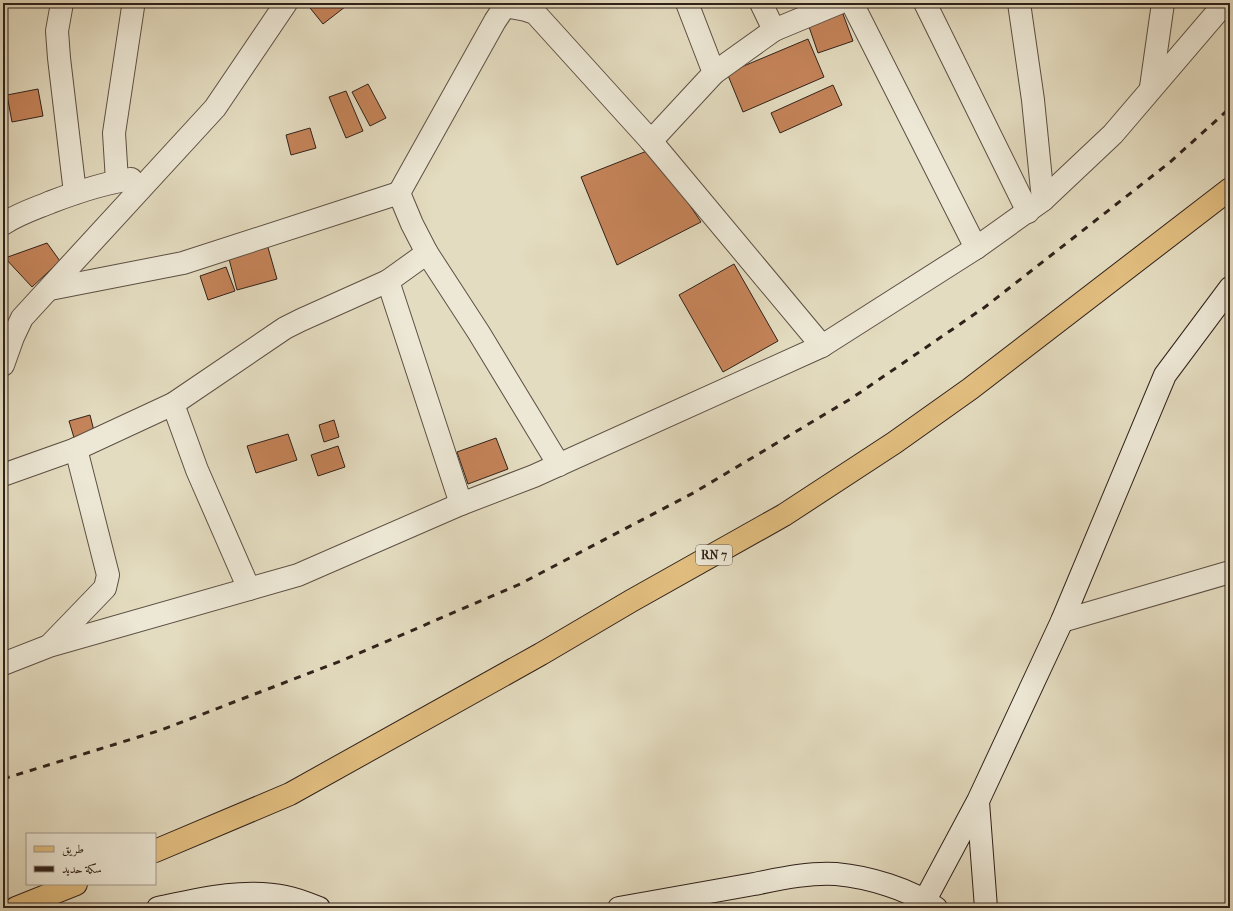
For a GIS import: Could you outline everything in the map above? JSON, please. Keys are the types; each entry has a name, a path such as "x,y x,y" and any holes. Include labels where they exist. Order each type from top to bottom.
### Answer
{"main road":[{"name":"RN 7","path":"156,850 290,794 541,654 631,601 784,515 894,443 970,389 1230,189"},
{"path":"16,908 74,885"}],"street":[{"path":"62,3 57,31 74,193"},
{"path":"3,364 22,318 216,108 286,3"},
{"path":"687,3 714,73"},
{"path":"761,3 774,30"},
{"path":"651,141 714,73 774,30 839,3"},
{"path":"852,3 976,248"},
{"path":"925,3 1035,206"},
{"path":"1019,3 1033,100 1035,206"},
{"path":"1151,87 1163,3"},
{"path":"3,664 49,646 298,575 461,504 534,476 822,346 976,248 1035,206 1113,134 1151,87 1225,3"},
{"path":"50,289 183,263 399,193 505,4 535,13 651,141 822,346"},
{"path":"117,181 114,133 133,6"},
{"path":"3,224 18,215 74,193 117,181 151,177"},
{"path":"399,193 427,254 479,333 559,465"},
{"path":"3,475 76,448 172,404 285,328 388,281 427,254"},
{"path":"388,281 461,504"},
{"path":"619,908 796,876 834,874 866,878 903,891 931,904 1062,622 1165,375 1230,288"},
{"path":"172,404 197,470 248,589"},
{"path":"49,646 105,588 108,575 76,448"},
{"path":"1062,622 1230,572"},
{"path":"978,801 986,908"},
{"path":"158,908 208,898 242,894 263,894 288,897 319,908"}],"building":[{"path":"306,3 350,3 323,24"},
{"path":"840,6 853,41 818,53 806,18"},
{"path":"808,39 824,77 743,112 727,73"},
{"path":"368,84 386,118 370,126 352,92"},
{"path":"833,85 842,105 780,133 771,113"},
{"path":"38,89 43,116 12,122 7,95"},
{"path":"346,91 363,131 346,138 329,97"},
{"path":"310,128 316,148 291,155 286,135"},
{"path":"652,149 701,222 617,265 581,177"},
{"path":"47,243 60,261 32,287 5,258"},
{"path":"267,244 277,279 237,290 228,255"},
{"path":"734,264 778,341 723,372 679,295"},
{"path":"226,267 235,291 208,300 200,276"},
{"path":"90,415 95,435 75,441 69,421"},
{"path":"334,420 339,437 324,442 319,425"},
{"path":"288,434 297,460 256,473 247,446"},
{"path":"496,438 508,469 468,484 457,452"},
{"path":"338,446 345,467 318,476 311,455"}],"railway":[{"path":"3,779 161,730 341,661 520,584 695,492 852,398 985,307 1169,163 1230,108"}]}
